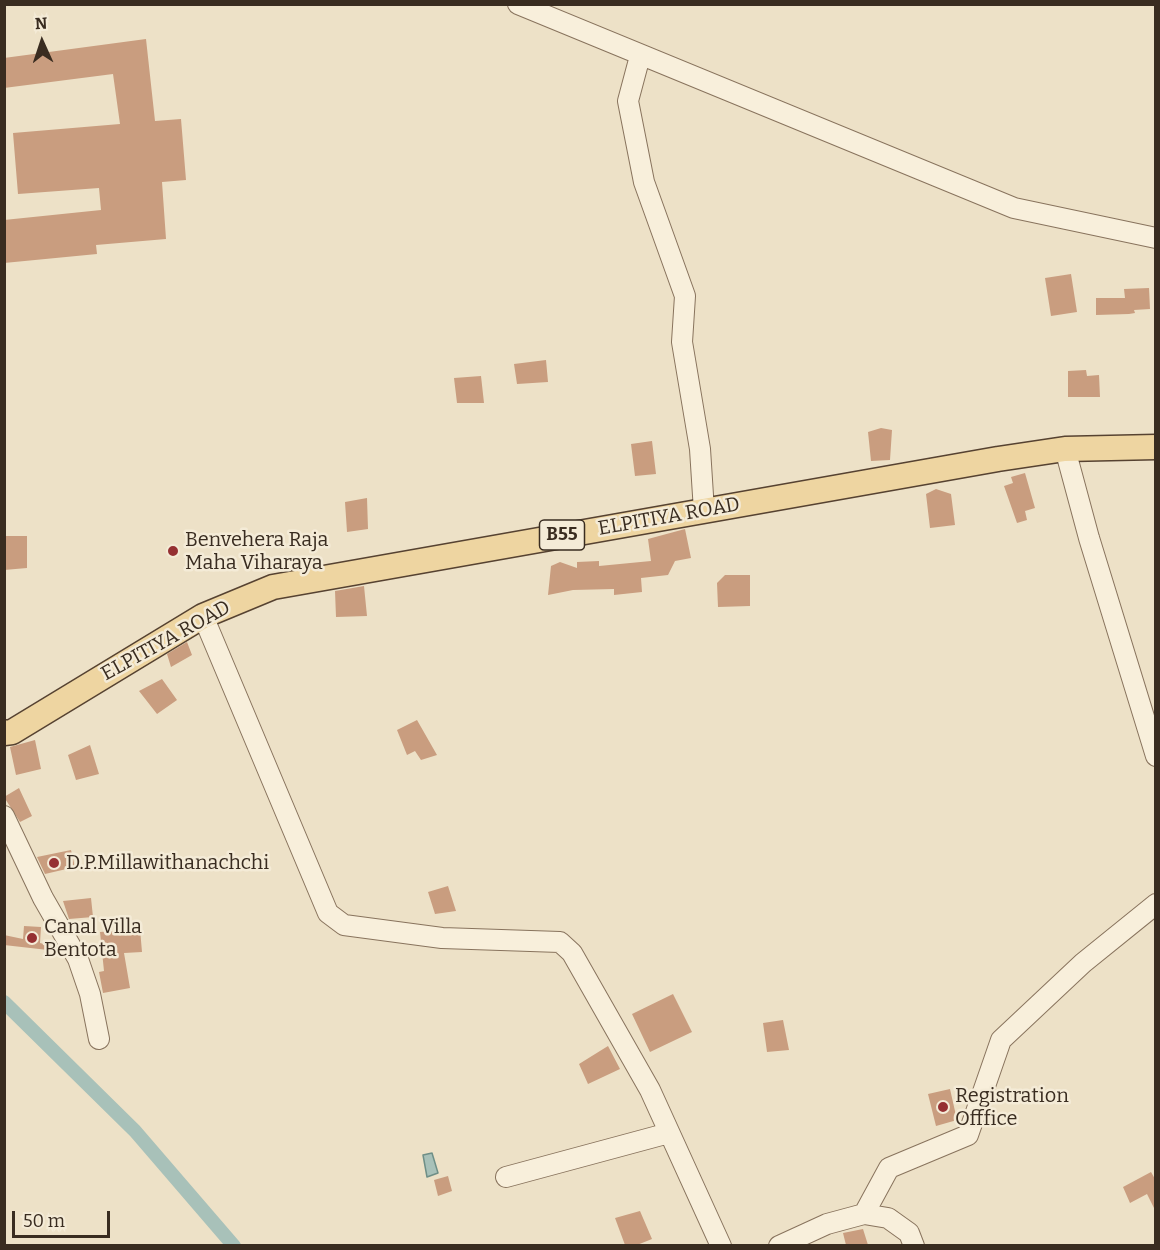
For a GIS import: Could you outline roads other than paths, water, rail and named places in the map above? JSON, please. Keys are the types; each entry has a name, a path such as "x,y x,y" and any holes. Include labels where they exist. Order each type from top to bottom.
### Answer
{"main road":[{"name":"ELPITIYA ROAD","path":"4,733 12,732 203,616 273,587 1065,449 1155,447"}],"street":[{"path":"522,5 640,56 1014,208 1155,238"},
{"path":"640,56 628,101 644,182 685,296 682,342 700,449 704,511"},
{"path":"1065,449 1089,538 1155,756"},
{"path":"203,616 328,913 344,925 442,938 560,942 572,953 650,1090 721,1245"},
{"path":"4,816 43,898 78,959 90,994 99,1039"},
{"path":"864,1214 889,1168 968,1135 1001,1040 1083,963 1155,904"},
{"path":"506,1178 669,1132"},
{"path":"779,1245 827,1224 864,1214 888,1218 909,1233 914,1245"}],"water":[{"path":"432,1153 438,1173 427,1177 423,1155"}],"waterway":[{"path":"4,1002 135,1131 234,1246"}],"place":[{"name":"Benvehera Raja Maha Viharaya","path":"173,551"},
{"name":"D.P.Millawithanachchi","path":"54,863"},
{"name":"Canal Villa Bentota","path":"32,938"},
{"name":"Registration Offfice","path":"943,1107"}]}
